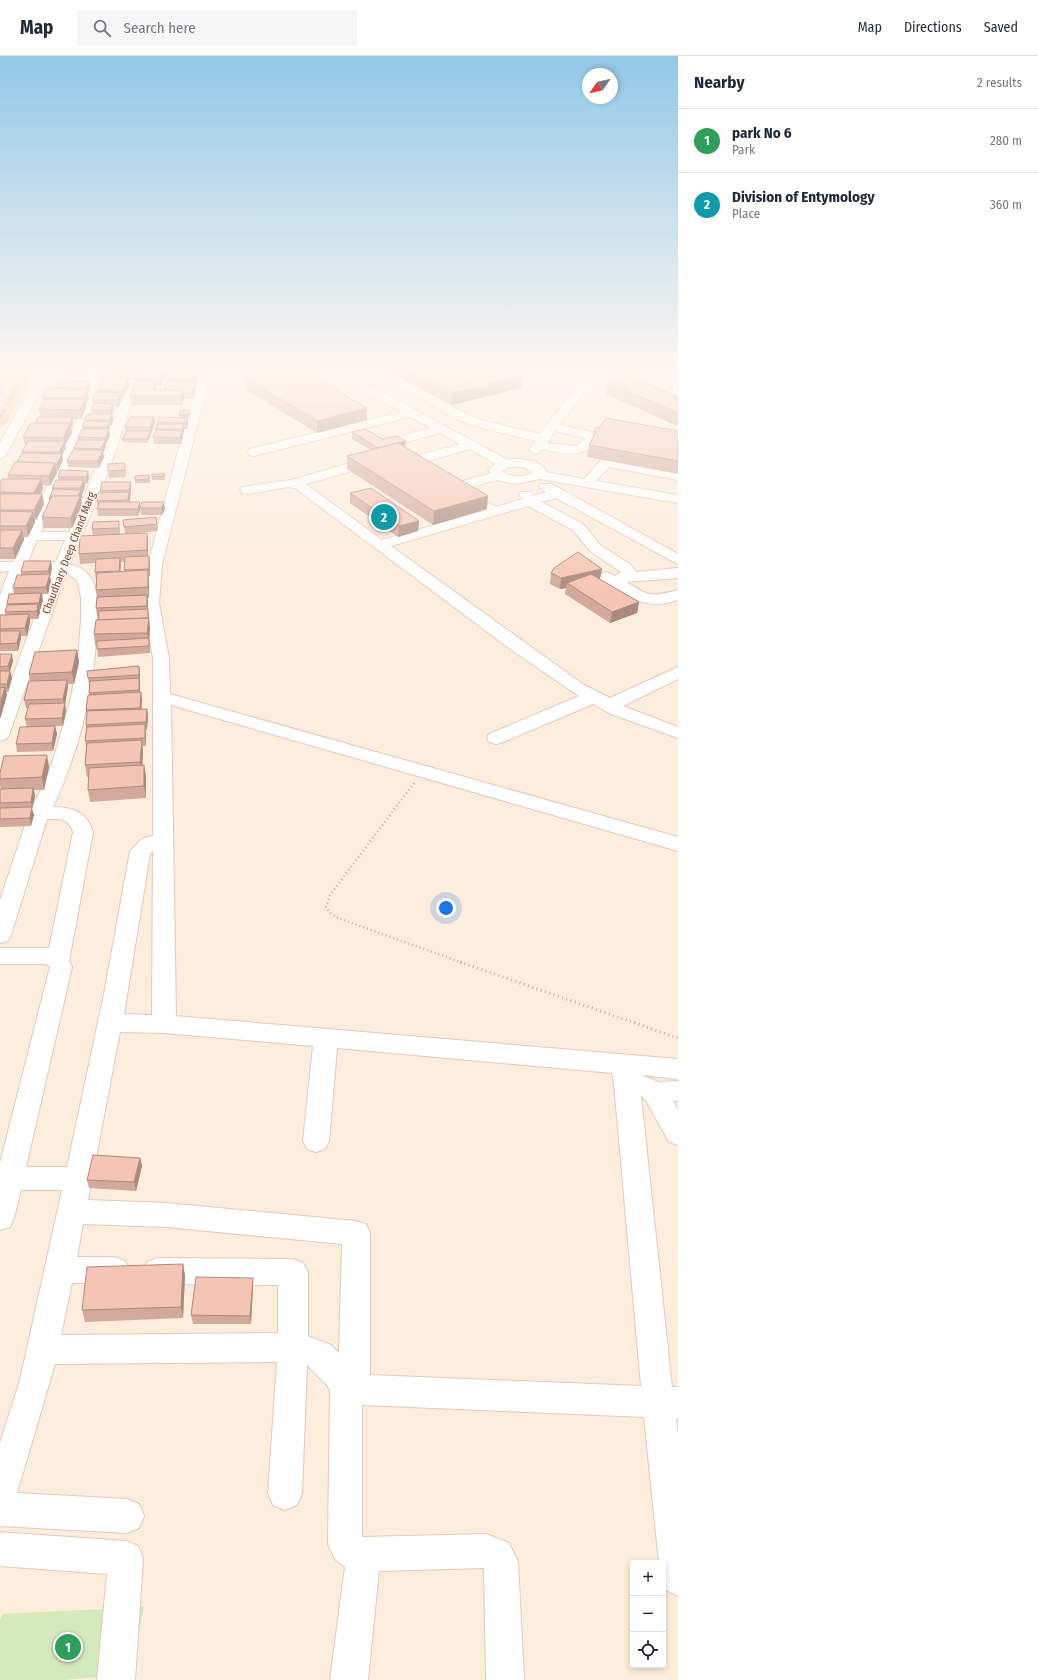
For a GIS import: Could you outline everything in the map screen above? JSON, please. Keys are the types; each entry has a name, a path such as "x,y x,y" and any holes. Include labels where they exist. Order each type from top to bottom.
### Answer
{"street":[{"path":"0,455 6,444"},
{"path":"0,617 18,567 32,536 62,480 75,444"},
{"name":"Chaudhary Deep Chand Marg","path":"0,736 36,659 62,566 74,536 93,475 106,444"},
{"path":"164,1024 161,658 151,603 155,564 186,444"},
{"path":"254,452 287,444"},
{"path":"525,463 540,444"},
{"path":"549,444 579,451 590,444"},
{"path":"247,490 294,483 402,457 471,445 506,464"},
{"path":"402,457 429,473"},
{"path":"619,580 628,574 629,571 625,567 591,553 585,532 530,501 527,497 531,478 540,471 534,466 525,463 500,465 495,470 498,475 508,480 531,478 587,483 678,499"},
{"path":"587,483 606,463 678,476"},
{"path":"642,493 658,472"},
{"path":"454,488 498,475"},
{"path":"531,478 678,560"},
{"path":"38,488 62,480"},
{"path":"442,480 495,512"},
{"path":"294,483 299,485 578,689 617,710 678,733"},
{"path":"380,545 558,493"},
{"path":"587,538 597,515"},
{"path":"32,536 74,536"},
{"path":"0,935 40,813 57,774 72,732 82,695 80,658 89,609 86,584 82,575 78,572 62,566"},
{"path":"0,567 90,566"},
{"path":"596,571 619,580 643,599 656,602 678,596"},
{"path":"619,580 678,573"},
{"path":"7,660 36,659"},
{"path":"612,707 614,703 678,672"},
{"path":"161,697 678,844"},
{"path":"496,738 593,697"},
{"path":"40,813 74,816 81,823 82,832 58,961"},
{"path":"0,1495 36,1380 43,1350 109,1023 140,850 150,843 163,841"},
{"path":"0,956 51,956 58,961 61,967 5,1178 0,1218"},
{"path":"109,1023 164,1024 326,1039 625,1074 678,1069"},
{"path":"316,1141 326,1039"},
{"path":"625,1074 646,1086 666,1091 678,1134"},
{"path":"625,1074 668,1402 678,1578"},
{"path":"5,1178 78,1179"},
{"path":"71,1212 166,1215 356,1233 345,1544 354,1554 486,1551 497,1555 501,1562 505,1680"},
{"path":"60,1270 293,1272 293,1347 285,1493"},
{"path":"43,1350 298,1347 320,1355 338,1374 350,1390"},
{"path":"350,1390 668,1402"},
{"path":"0,1508 127,1516"},
{"path":"0,1549 126,1558 116,1680"},
{"path":"349,1680 364,1554"}],"path":[{"path":"423,771 330,895 326,907 330,913 338,918 413,946 678,1038"}],"green space":[{"path":"144,1607 130,1674 65,1680 0,1680 0,1620 2,1614"}],"building":[{"path":"26,444 63,444 59,452 22,452"},
{"path":"76,444 103,444 101,449 74,448"},
{"path":"371,444 395,444 378,448"},
{"path":"399,444 488,496 434,511 347,456"},
{"path":"590,444 678,444 678,461 589,445"},
{"path":"73,450 103,450 98,461 67,461"},
{"path":"22,453 62,454 57,464 17,462"},
{"path":"15,462 55,463 49,476 8,475"},
{"path":"125,463 125,470 108,471 108,464"},
{"path":"60,470 88,471 86,477 58,477"},
{"path":"152,474 165,474 164,476 152,477"},
{"path":"149,475 149,479 135,480 135,476"},
{"path":"2,479 41,479 34,493 0,492 0,483"},
{"path":"56,480 84,480 80,488 52,488"},
{"path":"102,482 131,482 129,490 100,491"},
{"path":"371,488 419,521 399,526 350,493"},
{"path":"53,489 81,490 78,496 52,496 49,499"},
{"path":"129,492 128,500 97,501 98,493"},
{"path":"0,494 42,494 34,510 0,510"},
{"path":"52,496 80,496 71,518 42,517"},
{"path":"99,502 140,502 138,509 97,509"},
{"path":"142,502 164,502 162,508 140,508"},
{"path":"0,511 33,512 26,526 0,526"},
{"path":"156,517 157,524 124,527 123,520"},
{"path":"119,521 119,528 92,529 93,522"},
{"path":"0,530 22,530 13,548 0,548"},
{"path":"147,533 147,550 79,554 80,536"},
{"path":"578,552 602,569 561,578 551,573 554,568"},
{"path":"149,556 149,569 124,570 125,557"},
{"path":"120,558 119,571 95,572 96,559"},
{"path":"24,561 51,561 48,571 21,572"},
{"path":"148,570 148,587 96,590 97,573"},
{"path":"50,574 46,587 13,588 17,575"},
{"path":"591,574 639,602 612,612 567,583"},
{"path":"41,593 39,603 7,604 9,594"},
{"path":"147,595 147,606 96,608 97,597"},
{"path":"38,604 37,611 5,612 7,605"},
{"path":"148,609 148,618 98,620 99,611"},
{"path":"29,614 25,628 0,629 0,615"},
{"path":"149,618 147,633 94,634 96,620"},
{"path":"0,631 20,631 17,643 0,644"},
{"path":"149,638 149,646 97,649 97,641"},
{"path":"77,650 72,672 29,674 35,652"},
{"path":"0,654 12,654 8,666 0,667"},
{"path":"139,666 139,675 88,678 87,671"},
{"path":"0,671 10,671 7,684 0,684"},
{"path":"139,678 139,690 89,693 90,681"},
{"path":"67,680 63,699 24,700 29,681"},
{"path":"5,687 1,701 0,702 0,688"},
{"path":"141,692 140,708 86,710 88,695"},
{"path":"65,703 62,718 25,719 29,704"},
{"path":"147,709 146,722 86,725 87,711"},
{"path":"145,724 145,738 85,741 87,727"},
{"path":"55,726 52,743 16,744 20,727"},
{"path":"142,740 140,762 85,765 87,743"},
{"path":"47,755 42,777 0,779 4,756"},
{"path":"144,765 144,786 88,790 89,768"},
{"path":"33,788 31,802 0,803 0,789"},
{"path":"32,807 30,818 0,819 0,808"},
{"path":"93,1155 140,1158 134,1182 87,1180"},
{"path":"183,1264 181,1307 82,1310 87,1267"},
{"path":"196,1277 253,1278 250,1316 191,1315"}],"place":[{"name":"Division of Entymology","path":"384,517"},
{"name":"park No 6","path":"68,1647"}]}
